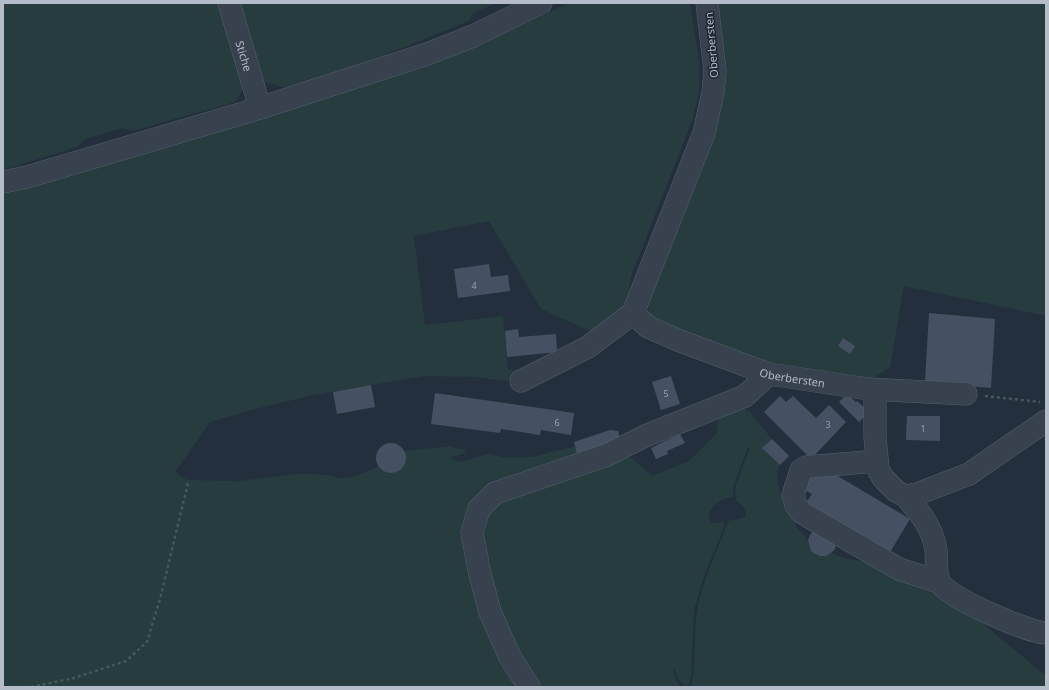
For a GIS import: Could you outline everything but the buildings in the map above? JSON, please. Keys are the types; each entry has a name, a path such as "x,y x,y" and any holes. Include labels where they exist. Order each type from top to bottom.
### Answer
{"street":[{"name":"Stiche","path":"229,3 260,108"},
{"path":"3,182 27,177 260,108 427,54 473,36 541,3"},
{"name":"Oberbersten","path":"707,3 715,71 714,92 704,133 633,313 648,327 680,341 769,374 875,390 966,394"},
{"path":"521,381 588,347 633,313"},
{"path":"529,687 510,657 490,612 479,570 472,532 478,509 495,492 607,455 645,436 745,396 769,374"},
{"path":"875,390 875,437 878,469 883,478 896,491 905,496 921,514 936,548 937,572 940,582 945,589 969,603 1018,625 1037,632 1046,633"},
{"path":"905,496 917,494 969,474 1046,421"},
{"path":"877,461 806,467 801,470 799,474 793,495 796,505 801,512 809,518 899,569 940,582"}],"path":[{"path":"966,394 1046,402"},
{"path":"31,687 74,678 126,661 147,642 160,599 188,482"}],"green space":[{"path":"3,3 221,3 245,86 235,102 133,131 123,128 85,139 77,147 3,170"},
{"path":"240,3 495,3 473,14 469,21 400,49 289,89 262,81"},
{"path":"569,3 690,3 699,60 699,92 692,121 631,276 627,307 595,333 541,309 489,221 414,236 425,325 503,316 508,370 537,368 506,381 474,377 424,376 314,395 255,409 210,422 175,472 187,480 239,481 296,474 316,474 348,478 378,466 388,472 394,472 402,467 404,463 404,451 453,446 453,448 467,450 462,454 449,458 459,462 489,454 503,457 532,457 576,446 579,458 491,488 466,532 523,687 3,687 3,192 133,157 434,64"},
{"path":"715,3 1046,3 1046,316 904,286 890,367 865,384 774,368 652,318 647,306 713,127"},
{"path":"740,406 750,412 772,439 763,448 780,465 777,477 781,495 793,522 806,538 812,552 821,556 831,553 844,558 875,564 919,580 981,622 1046,676 1046,687 691,687 694,668 697,611 706,577 728,521 746,517 745,509 736,500 735,488 750,448 748,447 733,487 733,497 720,501 709,512 710,523 725,522 705,573 694,610 691,676 688,687 686,687 678,679 675,669 673,670 676,681 682,687 534,687 494,607 480,533 483,513 498,500 625,452 652,476 689,461 717,433 719,414"}]}
